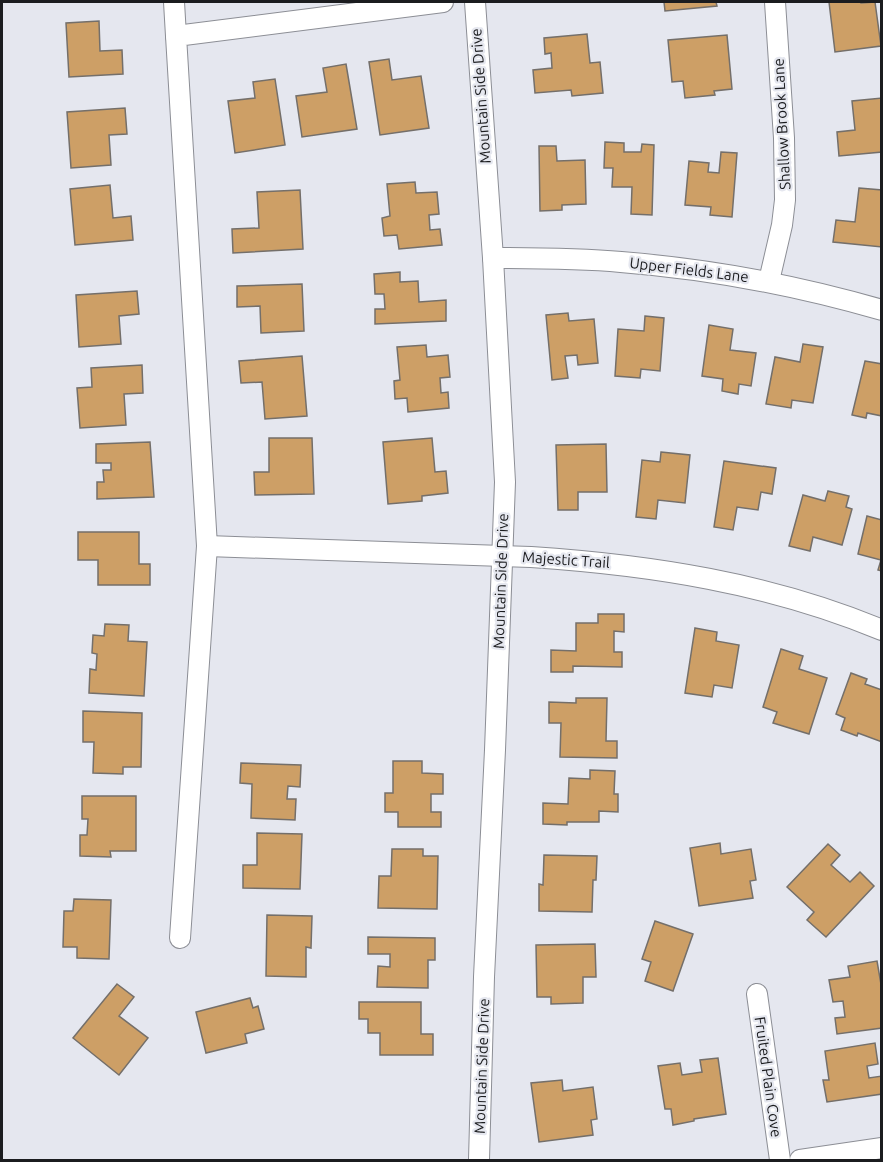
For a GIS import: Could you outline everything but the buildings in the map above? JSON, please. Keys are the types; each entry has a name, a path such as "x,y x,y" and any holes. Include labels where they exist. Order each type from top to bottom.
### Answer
{"street":[{"path":"174,2 207,546 180,938"},
{"path":"176,36 442,2"},
{"name":"Mountain Side Drive","path":"475,2 505,482 484,977 479,1161"},
{"name":"Shallow Brook Lane","path":"769,281 782,225 785,182 775,2"},
{"name":"Upper Fields Lane","path":"492,258 620,261 726,274 769,281 882,310"},
{"name":"Majestic Trail","path":"207,546 503,556 629,565 733,583 821,606 882,630"},
{"name":"Fruited Plain Cove","path":"757,994 780,1161"},
{"path":"800,1161 882,1148"}]}
